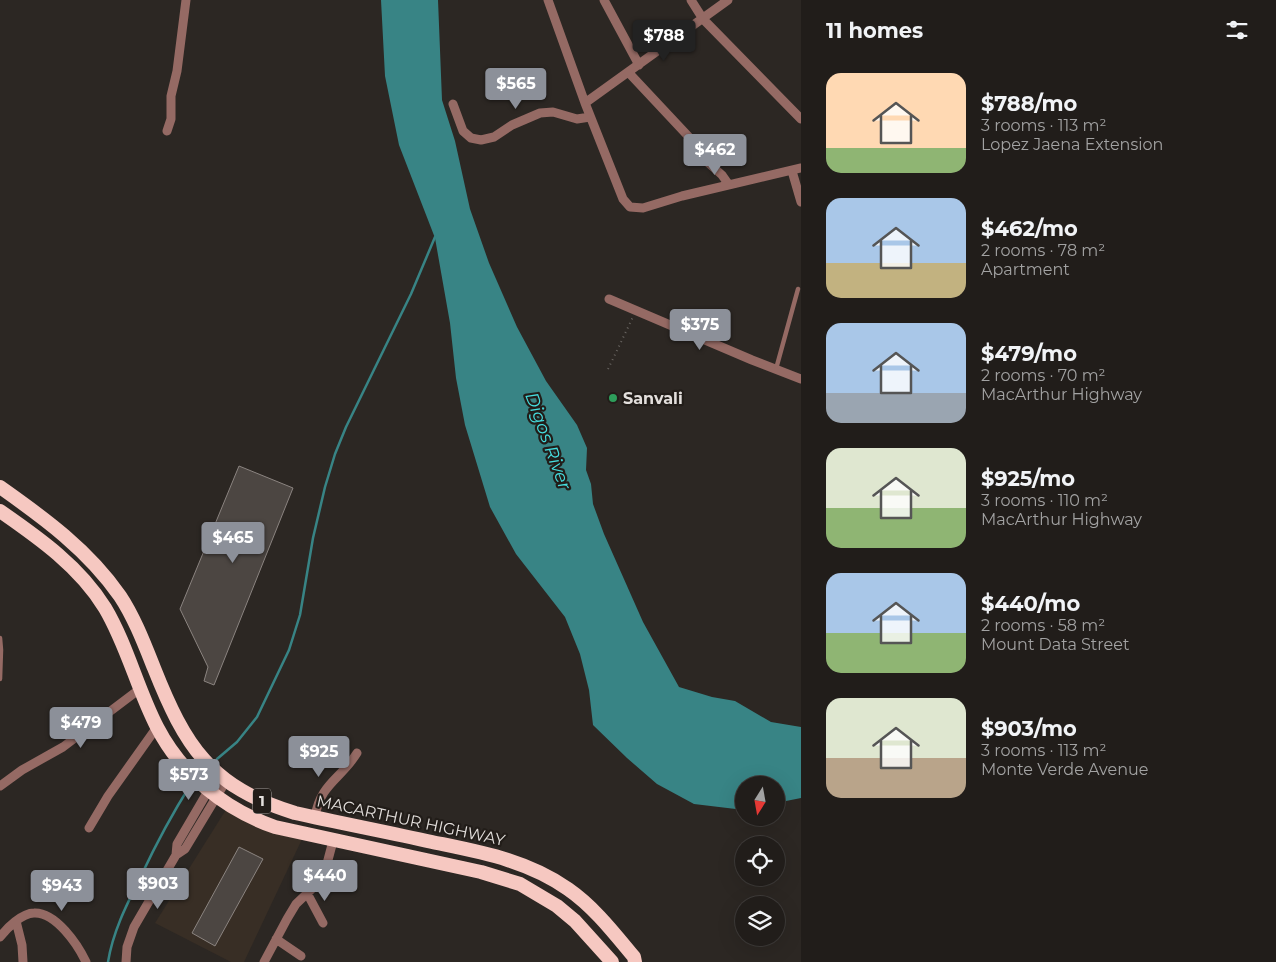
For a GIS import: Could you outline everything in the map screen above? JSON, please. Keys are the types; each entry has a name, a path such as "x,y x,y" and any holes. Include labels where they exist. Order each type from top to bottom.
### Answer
{"highway":[{"name":"MACARTHUR HIGHWAY","path":"0,487 69,539 104,574 132,618 177,720 196,750 222,778 270,805 315,817 512,860 569,890 591,908 634,957 636,962"},
{"name":"1","path":"0,511 58,554 93,592 114,625 157,727 183,766 213,795 232,808 265,824 333,841 481,872 520,884 558,906 612,962"}],"street":[{"path":"167,131 171,118 171,96 177,71 186,0"},
{"path":"548,0 590,117 623,199 630,207 643,208 682,196 796,170 801,202"},
{"path":"604,0 639,65"},
{"path":"691,0 703,19 801,119"},
{"path":"585,103 728,0"},
{"path":"628,73 703,152 705,160 722,175 728,185"},
{"path":"453,104 463,131 471,138 481,140 494,137 512,125 540,113 553,112 577,119 590,117"},
{"path":"609,299 801,379"},
{"path":"0,786 22,770 63,747 141,688"},
{"path":"90,828 108,796 157,727"},
{"path":"315,817 317,806 325,789 342,773 356,753"},
{"path":"126,962 127,947 134,926 176,855 177,844 213,795 222,778"},
{"path":"264,962 292,911 324,875 333,841"},
{"path":"307,893 323,923"},
{"path":"0,937 16,921 29,913 36,912 47,916 70,937 80,949 86,962"},
{"path":"16,921 22,945 23,962"},
{"path":"276,939 301,956"}],"lane":[{"path":"776,369 798,289"},
{"path":"0,638 2,650 0,679"}],"path":[{"path":"608,369 636,310"}],"shaded area":[{"path":"227,808 303,837 244,962 231,962 155,923"}],"water":[{"name":"Digos River","path":"381,0 438,0 442,100 455,141 470,209 489,263 517,327 546,381 577,425 587,448 586,470 591,484 593,504 604,534 643,622 679,687 712,697 735,701 771,722 801,727 801,798 785,801 785,776 735,776 735,809 694,804 657,784 593,725 589,690 580,654 565,617 516,554 490,507 465,425 435,238 399,145 385,76"}],"building":[{"path":"239,466 293,488 214,685 204,681 208,667 180,609"},
{"path":"239,847 263,859 215,946 192,933"}],"waterway":[{"path":"217,759 237,742 257,717 289,650 300,615 313,538 335,454 346,427 411,294 435,237"},
{"path":"108,962 113,939 126,907 158,841 191,784"}],"place":[{"name":"Sanvali","path":"613,398"}]}
